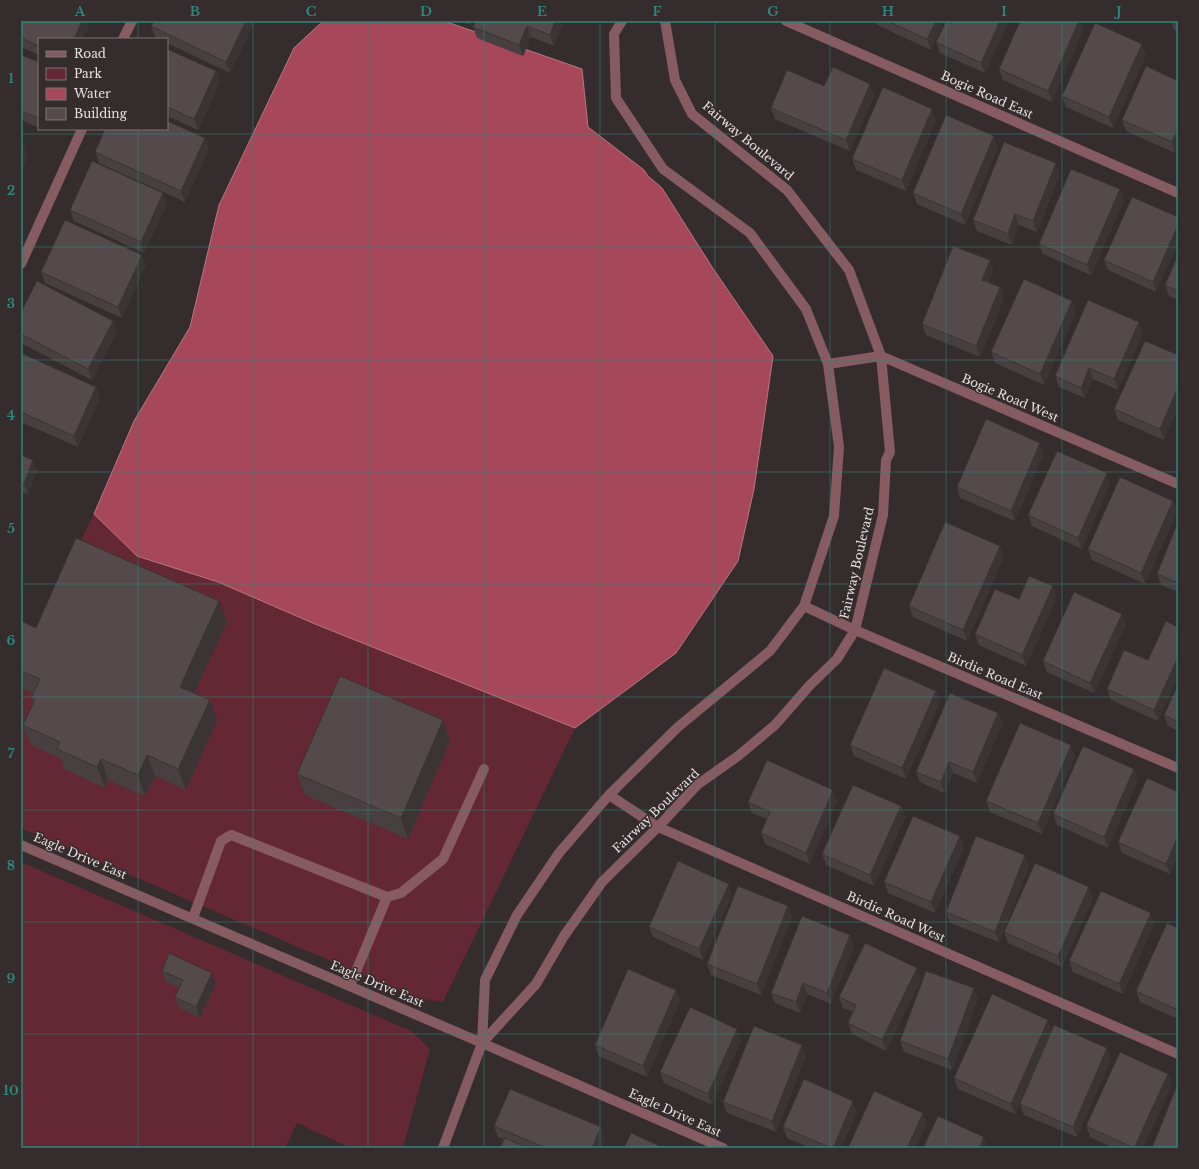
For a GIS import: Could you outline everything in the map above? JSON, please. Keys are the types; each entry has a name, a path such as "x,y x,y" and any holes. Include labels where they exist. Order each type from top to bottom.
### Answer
{"street":[{"path":"124,38 132,21"},
{"name":"Fairway Boulevard","path":"444,1148 482,1043 485,980 517,915 558,853 609,795 678,728 770,651 804,606 834,516 839,447 828,364 806,309 750,233 662,169 616,98 614,34 622,21"},
{"name":"Fairway Boulevard","path":"482,1043 536,984 564,936 602,882 658,827 697,785 738,756 775,725 810,685 837,659 855,630 883,515 886,460 890,452 881,356 848,270 787,190 692,114 675,80 665,21"},
{"name":"Bogie Road East","path":"786,21 1178,193"},
{"path":"21,264 82,130"},
{"path":"828,364 881,356"},
{"name":"Bogie Road West","path":"881,356 1178,484"},
{"name":"Birdie Road East","path":"804,606 855,630 1178,768"},
{"path":"193,918 220,841 231,836 387,897 401,893 443,859 484,769"},
{"name":"Birdie Road West","path":"609,795 658,827 1178,1054"},
{"name":"Eagle Drive East","path":"21,845 723,1148"},
{"path":"350,986 387,897"}],"green space":[{"path":"94,514 137,556 218,582 315,624 575,728 443,1002 417,998 21,828 21,659"},
{"path":"21,862 411,1031 430,1049 403,1148 351,1148 297,1123 285,1148 21,1148"}],"water":[{"path":"323,21 444,21 582,69 588,127 644,170 648,176 662,188 712,267 773,356 754,489 738,561 676,653 575,728 315,624 218,582 137,556 94,514 134,421 190,327 219,205 294,48"}],"building":[{"path":"21,21 82,21 74,38 38,38 38,46 21,38"},
{"path":"154,21 246,21 226,62 151,26"},
{"path":"476,21 555,21 550,35 527,26 519,45 473,27"},
{"path":"887,21 936,21 927,39"},
{"path":"946,21 1000,21 981,63 936,42"},
{"path":"1020,21 1079,21 1048,91 999,69"},
{"path":"1095,23 1142,44 1109,117 1062,96"},
{"path":"168,49 216,71 194,119 168,107"},
{"path":"21,55 38,62 38,118 21,111"},
{"path":"1146,66 1178,81 1178,128 1172,142 1122,120"},
{"path":"833,67 870,84 846,140 771,108 787,70 824,86"},
{"path":"883,87 932,109 902,180 852,159"},
{"path":"946,115 994,136 961,214 913,193"},
{"path":"168,121 205,138 181,191 95,152 105,130 168,130"},
{"path":"1004,142 1056,163 1033,221 1015,214 1008,234 973,220"},
{"path":"21,145 24,146 21,152"},
{"path":"92,161 163,193 141,242 70,210"},
{"path":"1071,169 1120,189 1087,265 1039,244"},
{"path":"1132,197 1178,217 1178,225 1153,282 1104,260"},
{"path":"65,220 142,255 118,307 41,272"},
{"path":"953,246 990,260 982,280 1000,287 976,346 922,324"},
{"path":"1178,255 1178,291 1165,285"},
{"path":"1024,279 1072,301 1040,374 991,352"},
{"path":"37,281 113,321 88,369 21,334 21,312"},
{"path":"1088,300 1139,322 1114,379 1089,368 1081,388 1055,376"},
{"path":"1145,341 1178,355 1178,387 1160,429 1114,409"},
{"path":"21,353 96,387 74,436 21,412"},
{"path":"986,419 1040,443 1011,511 957,487"},
{"path":"1057,451 1107,473 1078,538 1028,515"},
{"path":"21,455 33,460 24,484 21,483"},
{"path":"1120,477 1173,501 1141,573 1088,549"},
{"path":"945,522 1000,546 963,630 909,606"},
{"path":"1178,522 1178,583 1157,574"},
{"path":"76,538 219,601 180,687 210,700 178,769 147,755 138,775 101,759 97,767 57,749 60,742 23,725 35,700 31,698 40,679 21,671 21,621 36,628"},
{"path":"1029,576 1053,586 1022,655 975,634 995,589 1019,599"},
{"path":"1074,592 1122,614 1090,683 1043,661"},
{"path":"1166,621 1178,627 1178,657 1154,710 1107,689 1124,650 1148,660"},
{"path":"884,668 936,691 902,768 850,745"},
{"path":"340,676 443,720 401,818 297,774"},
{"path":"1178,685 1178,722 1164,715"},
{"path":"950,693 998,713 973,772 949,762 941,782 916,772"},
{"path":"1020,723 1071,745 1038,823 986,801"},
{"path":"1083,746 1134,769 1104,837 1053,814"},
{"path":"767,760 833,790 806,853 761,833 770,812 748,802"},
{"path":"1147,778 1178,792 1178,836 1166,864 1118,842"},
{"path":"853,785 901,806 870,875 822,854"},
{"path":"913,816 960,836 931,902 884,882"},
{"path":"976,836 1025,855 995,932 946,912"},
{"path":"678,861 729,884 699,949 649,927"},
{"path":"1035,863 1089,887 1058,956 1004,932"},
{"path":"738,886 788,906 757,984 707,964"},
{"path":"1101,891 1151,913 1119,984 1069,961"},
{"path":"802,916 850,935 827,993 803,983 796,1002 771,993"},
{"path":"1167,923 1178,928 1178,1010 1136,991"},
{"path":"865,943 917,968 882,1040 848,1023 856,1005 839,997"},
{"path":"169,953 212,973 196,1007 175,997 183,980 162,971"},
{"path":"628,969 676,990 643,1066 595,1045"},
{"path":"926,971 974,988 948,1059 900,1041"},
{"path":"992,994 1048,1020 1011,1104 954,1078"},
{"path":"690,1007 737,1029 708,1094 660,1072"},
{"path":"1054,1025 1107,1048 1073,1127 1020,1104"},
{"path":"754,1026 802,1045 772,1121 723,1102"},
{"path":"1120,1052 1168,1074 1134,1148 1086,1126"},
{"path":"804,1079 853,1101 833,1148 783,1127"},
{"path":"1178,1083 1178,1148 1152,1148"},
{"path":"510,1089 601,1127 592,1148 546,1148 494,1126"},
{"path":"874,1091 923,1113 907,1148 848,1148"},
{"path":"938,1116 984,1137 979,1148 923,1148"},
{"path":"631,1133 664,1148 624,1148"},
{"path":"505,1138 528,1148 500,1148"}]}
